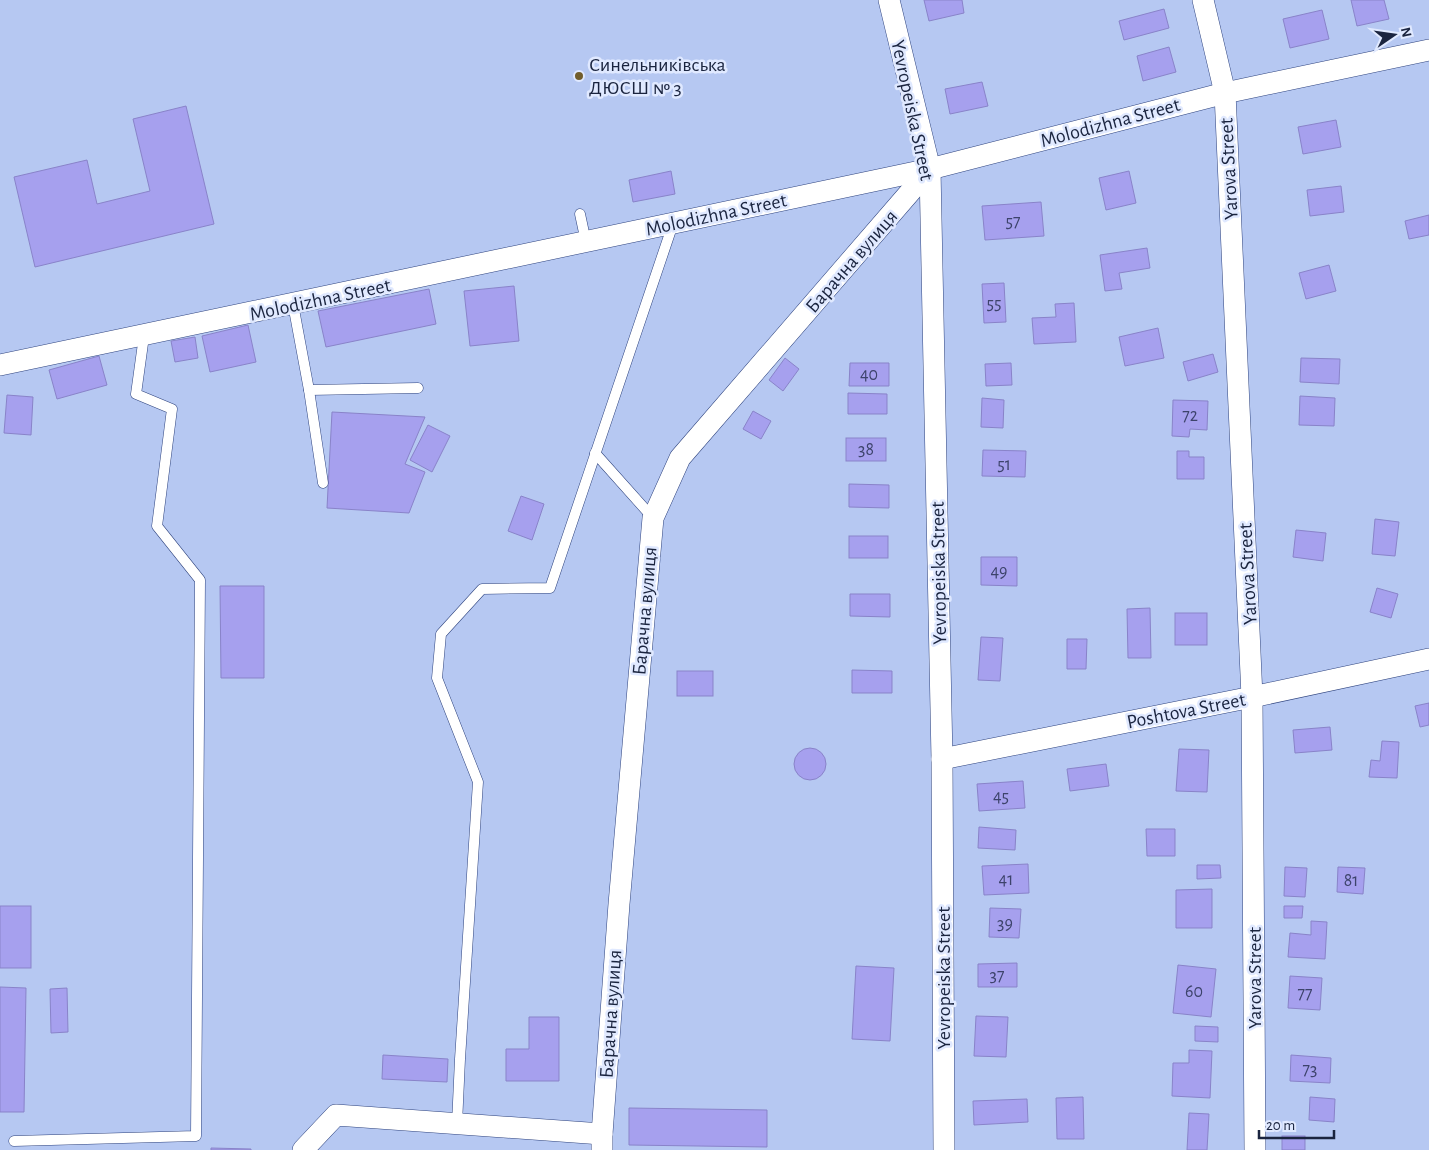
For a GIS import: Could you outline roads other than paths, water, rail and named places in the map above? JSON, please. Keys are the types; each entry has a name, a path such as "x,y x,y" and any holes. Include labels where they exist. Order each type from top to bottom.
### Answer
{"street":[{"name":"Yevropeiska Street","path":"889,0 930,169 942,759 944,1150"},
{"name":"Yarova Street","path":"1203,0 1225,92 1252,696 1255,1150"},
{"name":"Molodizhna Street","path":"0,366 930,169 1225,92 1429,50"},
{"name":"Барачна вулиця","path":"602,1142 619,904 653,518 680,458 930,169"},
{"name":"Poshtova Street","path":"942,759 1429,659"},
{"path":"303,1150 336,1115 457,1124 602,1142"}],"lane":[{"path":"580,214 586,242"},
{"path":"457,1124 478,782 437,678 441,634 482,589 550,588 673,224"},
{"path":"292,304 309,390 323,484"},
{"path":"14,1141 196,1136 200,580 157,526 172,409 136,394 144,336"},
{"path":"309,390 418,388"},
{"path":"595,453 653,518"}],"place":[{"name":"Синельниківська ДЮСШ № 3","path":"579,76"}]}
